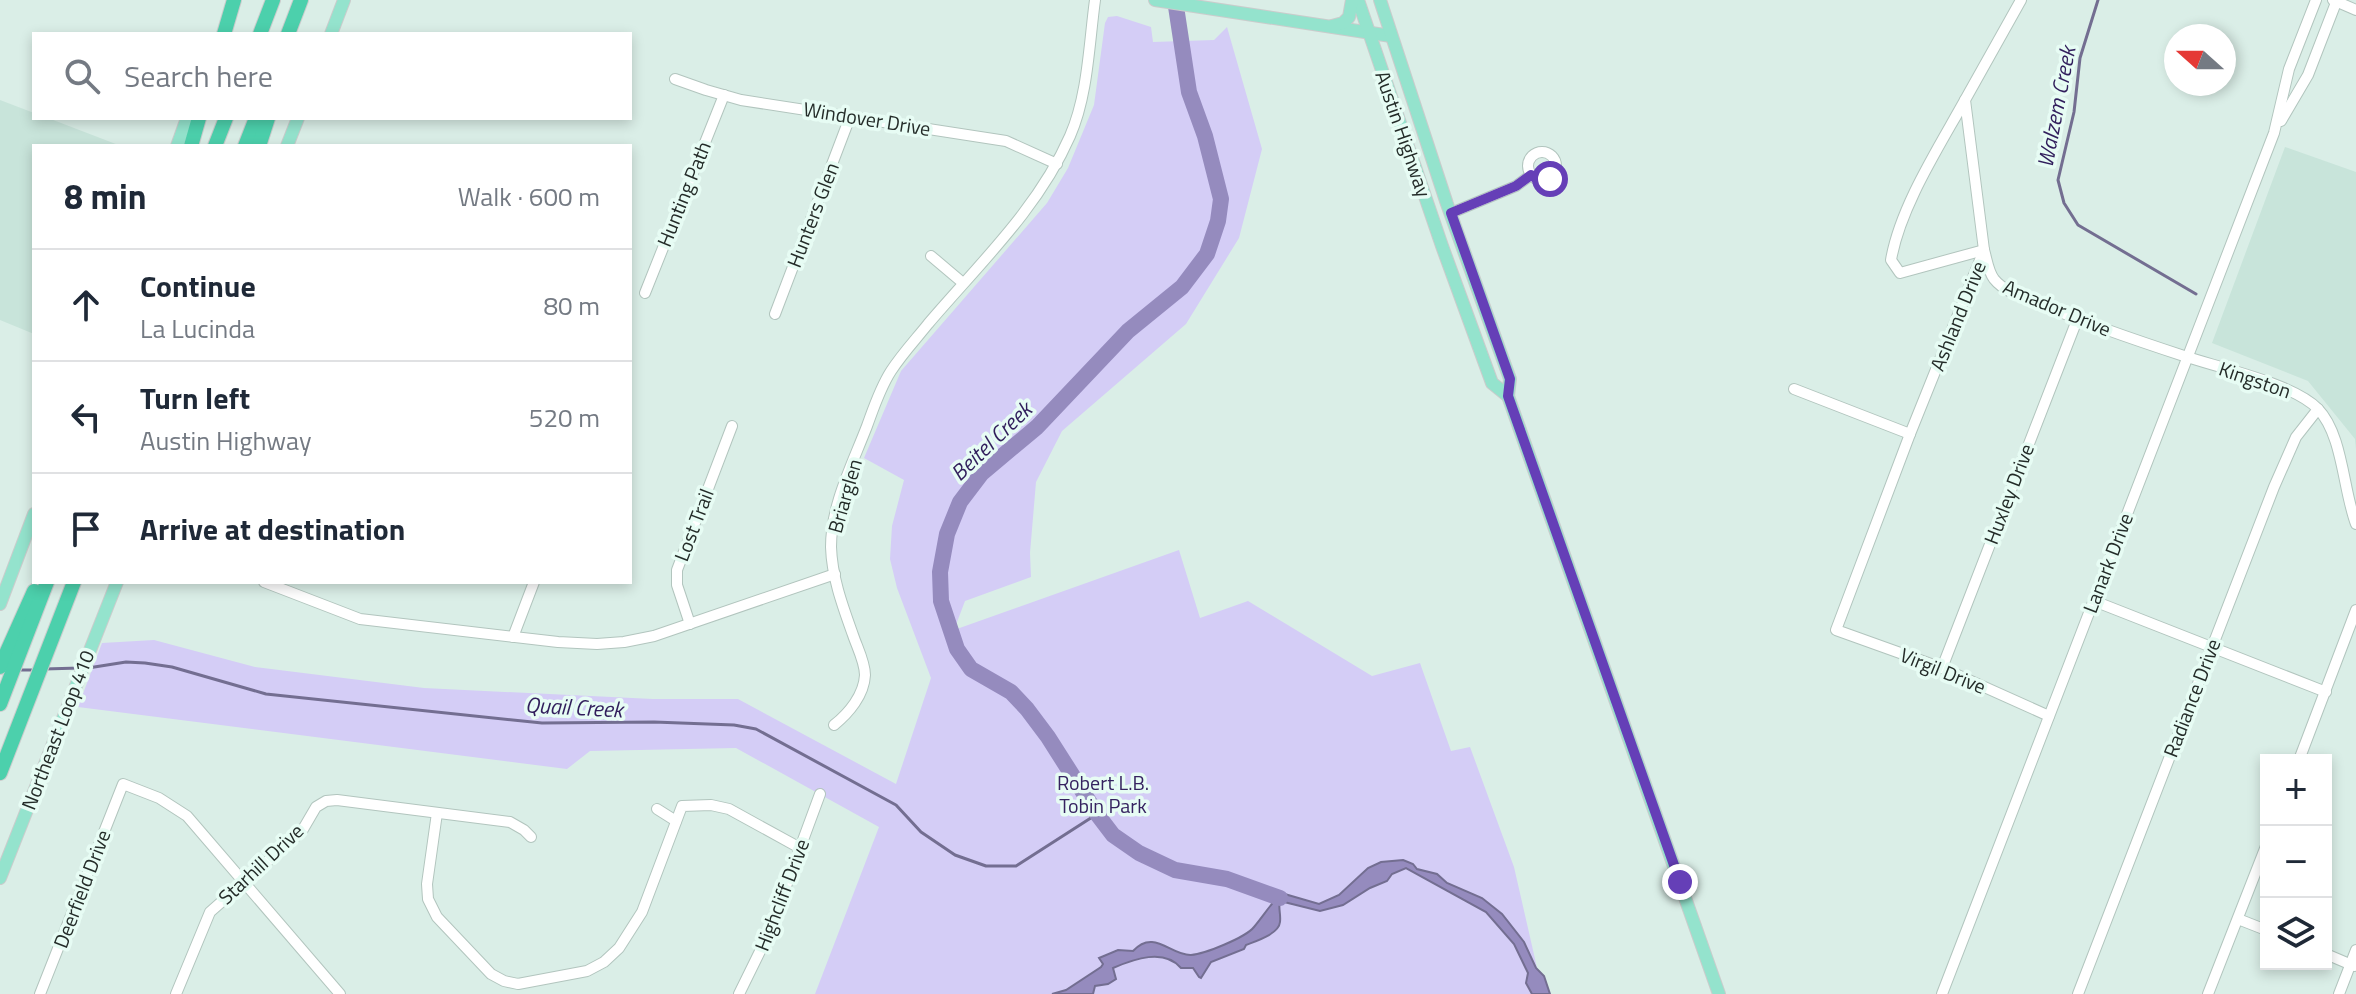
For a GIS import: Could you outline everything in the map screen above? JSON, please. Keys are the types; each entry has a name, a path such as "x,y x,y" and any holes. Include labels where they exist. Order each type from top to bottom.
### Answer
{"highway":[{"path":"223,32 234,0"},
{"path":"261,32 273,0"},
{"path":"289,32 304,0"},
{"path":"296,32 304,0"},
{"path":"192,144 198,120"},
{"path":"216,144 225,120"},
{"path":"246,144 255,120"},
{"path":"260,144 267,120"},
{"path":"0,704 37,584"},
{"path":"0,667 46,584"},
{"path":"0,773 73,584"}],"main road":[{"path":"332,32 344,0"},
{"path":"1155,0 1391,36"},
{"path":"1329,27 1348,20 1355,0"},
{"name":"Austin Highway","path":"1355,0 1492,383 1508,396"},
{"name":"Austin Highway","path":"1380,0 1510,379 1508,396 1719,994"},
{"path":"178,144 186,120"},
{"path":"288,144 297,120"},
{"path":"0,604 32,519"},
{"name":"Northeast Loop 410","path":"0,878 116,584"}],"street":[{"name":"Briarglen","path":"834,725 854,706 865,677 835,574 831,549 835,514 880,391 904,353 1035,200 1057,164 1079,110 1095,0"},
{"path":"1984,250 1900,273 1891,260 1920,183 2021,0"},
{"name":"Lanark Drive","path":"1942,994 2274,133 2289,69 2316,0"},
{"path":"2336,0 2356,10"},
{"name":"Lanark Drive","path":"2274,133 2308,75 2336,0"},
{"name":"Windover Drive","path":"675,79 724,95 1006,141 1057,164"},
{"name":"Hunting Path","path":"645,293 724,95"},
{"name":"Ashland Drive","path":"1836,630 1984,250 1965,100"},
{"name":"Hunters Glen","path":"775,314 850,117"},
{"path":"1451,213 1516,186 1531,175"},
{"name":"Amador Drive","path":"1984,250 1995,281 2012,292 2077,320 2188,357"},
{"path":"931,256 963,283"},
{"name":"Huxley Drive","path":"1942,668 2077,320"},
{"name":"Kingston","path":"2188,357 2267,382 2301,396 2318,409"},
{"path":"1794,389 1910,434"},
{"path":"2318,409 2331,431 2356,524"},
{"name":"Radiance Drive","path":"2078,994 2290,449 2318,409"},
{"name":"Lost Trail","path":"690,624 677,585 677,570 732,426"},
{"path":"269,584 354,617 597,644 654,636 835,574"},
{"path":"513,637 533,584"},
{"path":"2094,601 2326,692"},
{"path":"2301,754 2356,610"},
{"name":"Virgil Drive","path":"1836,630 1942,668 2049,716"},
{"name":"Deerfield Drive","path":"40,994 123,784 159,798 187,816 242,882"},
{"name":"Highcliff Drive","path":"739,994 768,935 820,794"},
{"name":"Starhill Drive","path":"176,994 210,912 302,831 316,807 326,801 510,822 531,837"},
{"path":"437,813 427,884 428,899 437,917 491,974 518,984 587,971 604,962 619,948 642,912 682,806 720,807 800,848"},
{"path":"657,809 676,821"},
{"path":"2208,994 2260,862"},
{"path":"242,882 338,993"},
{"path":"2238,919 2260,928"},
{"path":"2339,994 2353,965 2356,950"},
{"path":"2332,956 2353,965"}],"shaded area":[{"path":"0,100 32,112 32,120 53,120 116,144 32,144 32,333 0,320"},
{"path":"2285,147 2356,172 2356,449 2355,439 2308,381 2212,343"},
{"path":"1403,860 1482,898 1502,914 1524,942 1536,968 1544,976 1550,994 1532,994 1526,983 1528,973 1514,944 1486,912 1406,868 1343,905 1320,911 1280,901 1280,922 1276,930 1246,945 1244,949 1211,962 1201,978 1193,968 1181,968 1166,958 1148,957 1113,968 1116,979 1095,986 1093,994 1052,994 1066,990 1101,967 1103,964 1099,958 1118,950 1133,951 1148,942 1155,942 1184,954 1205,952 1249,931 1281,893 1319,904 1339,895 1368,868 1381,862"}],"green space":[{"name":"Robert L.B. Tobin Park","path":"1117,16 1151,27 1153,42 1214,40 1227,27 1262,149 1239,238 1186,324 1062,431 1036,482 1031,577 965,601 954,630 1179,550 1200,618 1248,601 1372,676 1420,663 1451,751 1470,747 1514,867 1543,994 815,994 879,827 736,748 590,751 567,769 78,707 102,643 154,640 255,667 424,688 653,699 738,699 896,784 931,678 897,588 890,559 892,526 904,480 864,458 901,371 1047,203 1068,168 1094,105 1105,23 1108,17"}],"waterway":[{"name":"Beitel Creek","path":"1175,0 1189,92 1205,136 1221,199 1218,221 1207,254 1182,287 1128,331 1037,427 982,473 960,502 947,534 940,572 941,601 957,649 971,669 1011,692 1027,709 1113,835 1139,853 1175,870 1227,879 1280,898"},
{"name":"Walzem Creek","path":"2098,0 2080,58 2074,112 2058,180 2064,203 2078,225 2196,294"},
{"name":"Quail Creek","path":"88,668 126,662 145,663 172,667 266,694 542,723 654,722 734,725 756,729 896,805 921,832 955,855 986,866 1016,866 1097,814"},
{"name":"Quail Creek","path":"44,669 80,668"},
{"name":"Quail Creek","path":"20,670 36,670"}],"route":[{"path":"1550,179 1540,181 1531,175 1516,186 1451,213 1510,379 1508,396 1680,882"}]}
